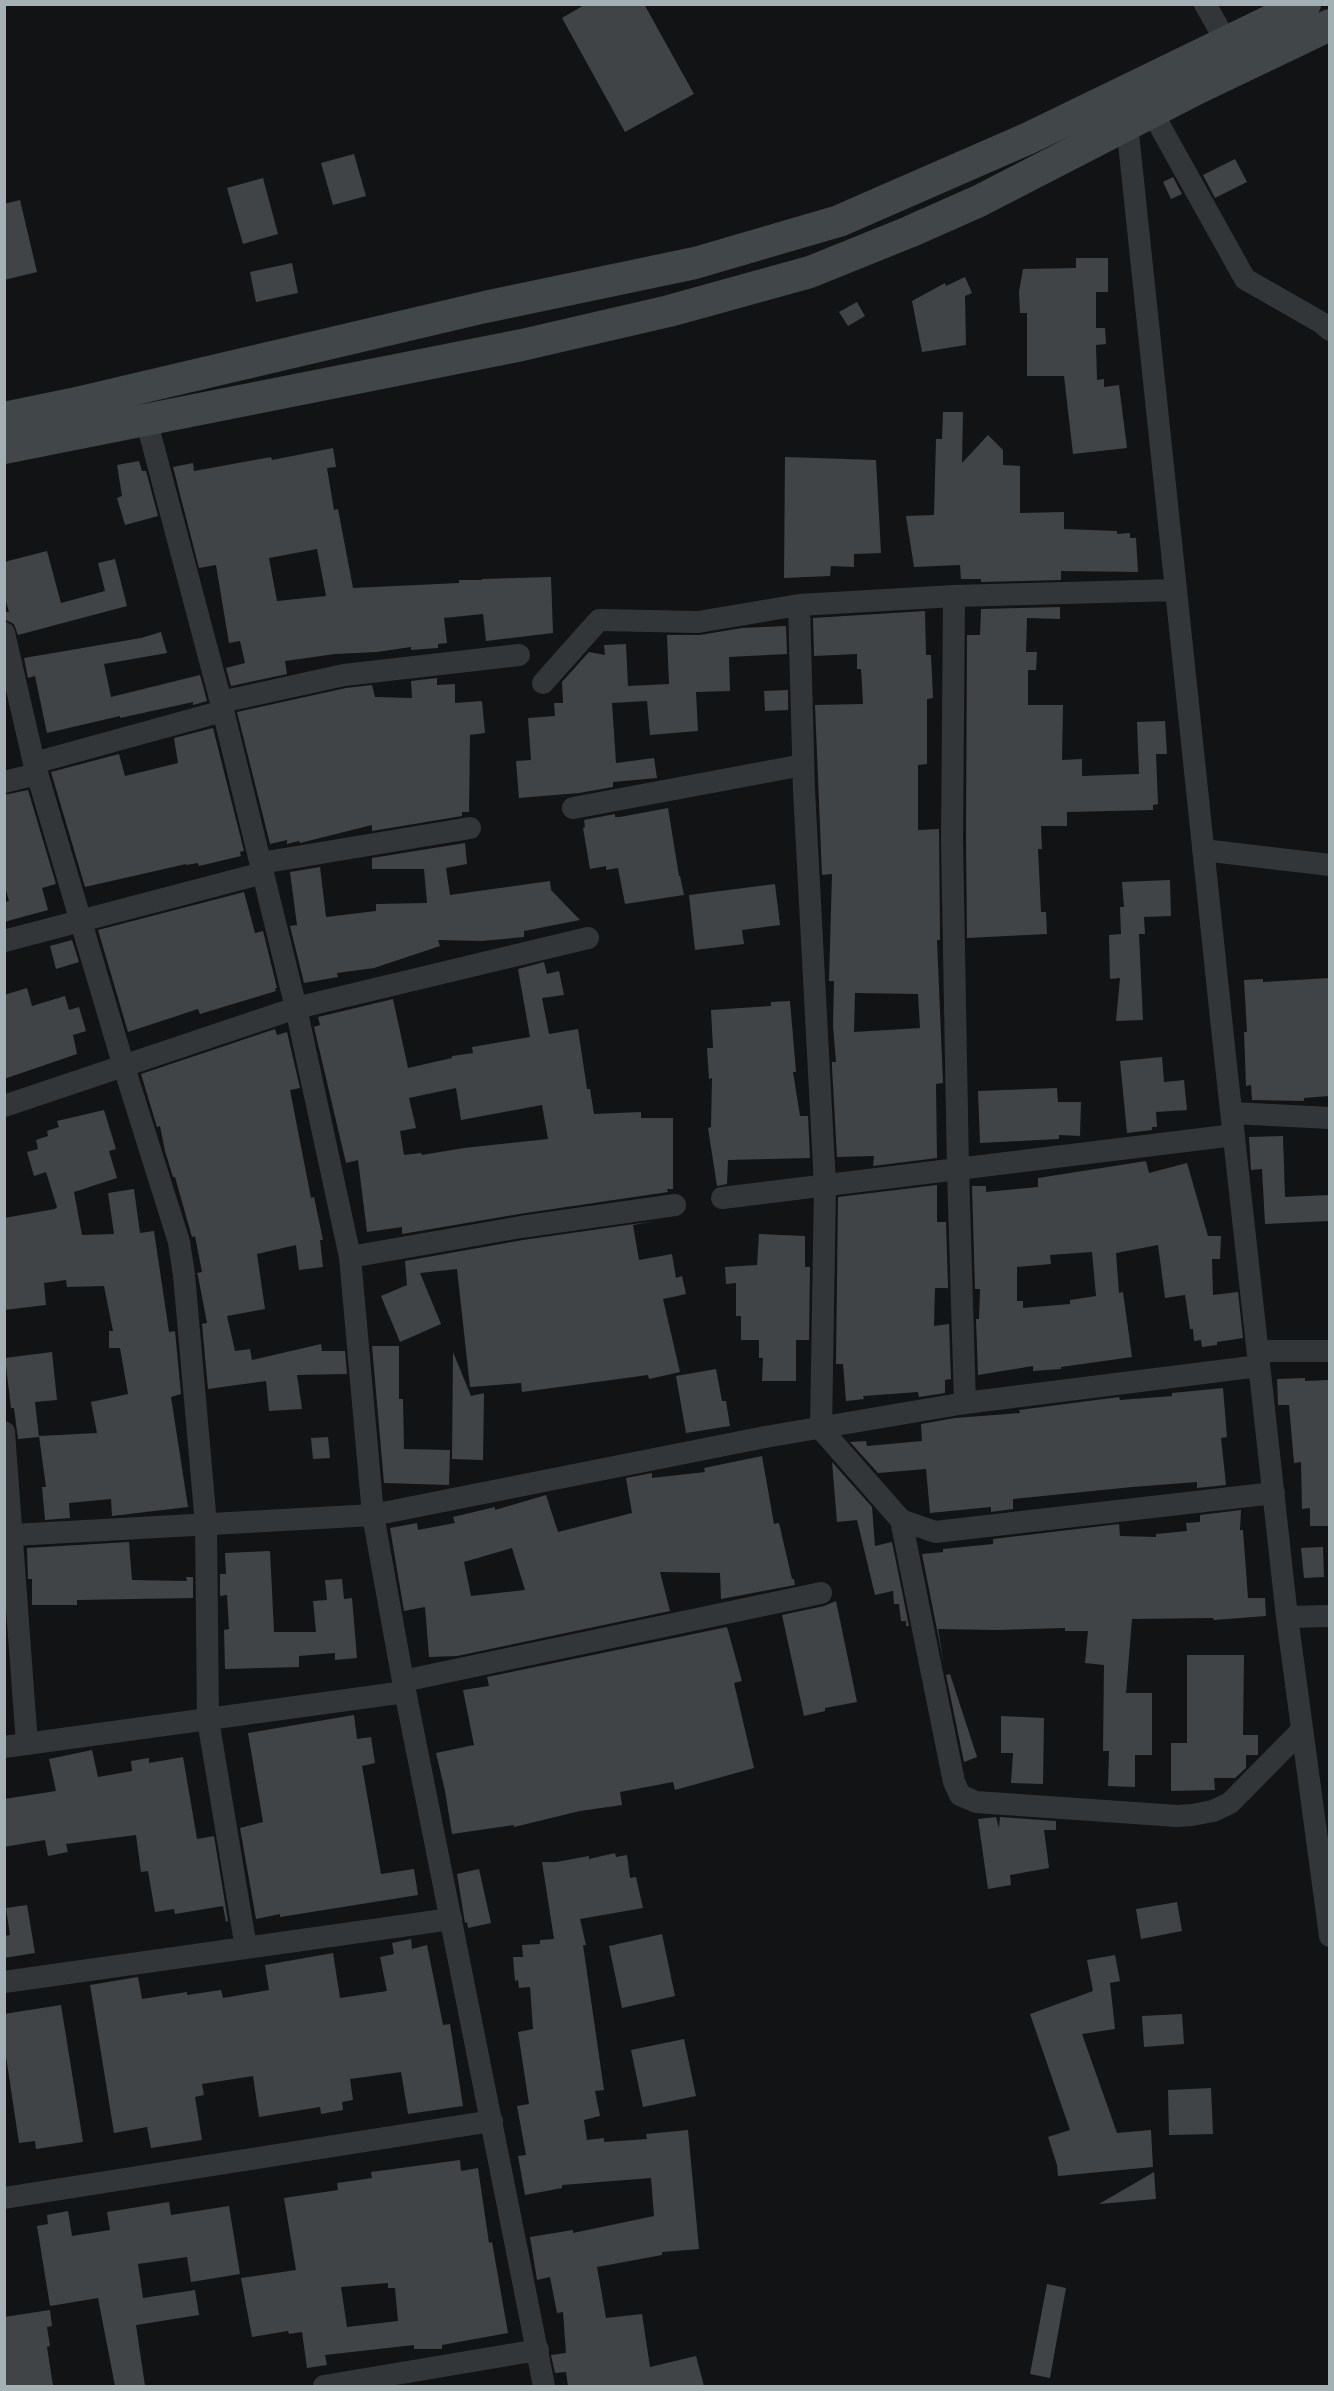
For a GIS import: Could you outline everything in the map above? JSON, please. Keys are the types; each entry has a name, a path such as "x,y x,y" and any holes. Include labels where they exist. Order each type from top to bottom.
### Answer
{"main road":[{"path":"4,418 496,304 695,263 839,221 1029,138 1305,4"},
{"path":"4,448 522,345 669,311 810,272 980,201 1140,118 1329,25"}],"street":[{"path":"1205,4 1227,43"},
{"path":"1140,118 1245,279 1322,323 1329,330"},
{"path":"1140,118 1176,590 1203,850 1287,1617 1302,1730 1323,1839 1329,1936"},
{"path":"146,419 262,868 296,1008 350,1257 374,1515 404,1687 544,2386"},
{"path":"543,683 600,620 698,622 799,605 954,596 1176,590"},
{"path":"954,596 952,840 965,1403"},
{"path":"799,605 803,765 825,1185 814,1430 901,1520 935,1532 1274,1493"},
{"path":"4,633 36,769 124,1067 179,1242 184,1275 206,1524 208,1719 246,1948"},
{"path":"4,782 36,769 222,707 345,675 519,655"},
{"path":"573,808 803,765"},
{"path":"4,941 262,868 470,828"},
{"path":"1203,850 1329,865"},
{"path":"4,1106 296,1008 588,938"},
{"path":"722,1198 958,1169 1233,1124 1329,1118"},
{"path":"350,1257 521,1227 675,1205"},
{"path":"10,1541 206,1524 374,1515 765,1437 965,1403 1259,1358 1329,1351"},
{"path":"4,1432 10,1541 27,1744"},
{"path":"901,1520 954,1782 960,1795 976,1802 1177,1816 1192,1815 1213,1811 1230,1803 1302,1730"},
{"path":"4,1748 208,1719 404,1687 821,1593"},
{"path":"1287,1617 1329,1616"},
{"path":"4,1982 451,1918"},
{"path":"4,2198 492,2121"},
{"path":"324,2386 538,2350"}],"building":[{"path":"586,4 644,4 694,94 625,132 562,18"},
{"path":"354,154 366,196 333,205 321,163"},
{"path":"1235,159 1247,182 1215,198 1203,175"},
{"path":"1173,177 1182,194 1171,199 1163,182"},
{"path":"263,178 278,234 243,244 227,188"},
{"path":"20,200 37,272 4,280 4,204"},
{"path":"1076,258 1108,258 1108,292 1096,292 1096,328 1105,328 1106,344 1096,345 1097,380 1104,379 1104,387 1119,385 1127,448 1073,454 1064,376 1027,376 1027,313 1020,313 1019,292 1023,269 1076,268"},
{"path":"292,263 298,293 256,302 250,272"},
{"path":"965,277 972,293 965,296 966,345 922,352 912,301 945,283 946,286"},
{"path":"857,302 865,316 848,326 839,312"},
{"path":"943,412 963,412 962,463 988,435 1003,450 1003,465 1020,466 1020,513 1064,512 1064,529 1130,533 1130,538 1136,538 1138,572 1061,571 1061,580 981,582 981,579 961,579 960,565 914,567 906,516 934,515 936,439 942,439"},
{"path":"333,448 336,467 327,468 334,510 338,509 353,588 459,583 459,580 551,577 553,633 486,641 483,614 444,618 447,643 438,644 438,648 411,650 411,647 285,661 287,674 231,686 226,668 245,663 240,641 229,643 216,565 199,568 173,467 193,463 194,471 271,457 272,460","holes":["317,549 326,596 277,601 269,558"]},
{"path":"785,457 876,460 881,553 854,554 854,567 831,566 830,576 784,578"},
{"path":"139,461 142,471 146,471 158,516 125,525 117,498 122,496 117,465"},
{"path":"47,551 61,603 105,591 98,563 115,559 127,606 18,635 14,624 4,619 4,612 9,612 4,594 4,562"},
{"path":"1060,607 1060,619 1027,618 1026,652 1037,652 1036,670 1028,670 1028,705 1063,705 1062,760 1082,759 1082,776 1139,774 1137,722 1165,721 1167,754 1156,754 1158,804 1153,805 1153,810 1067,812 1067,826 1041,826 1042,849 1038,849 1041,912 1046,912 1047,934 967,938 967,635 980,635 981,609"},
{"path":"925,611 926,655 931,655 933,698 927,699 927,764 918,765 918,830 939,829 940,940 937,940 943,1083 936,1084 937,1158 873,1166 874,1156 837,1157 832,1067 832,1062 836,1062 833,1026 834,981 829,981 832,874 822,875 815,705 863,704 861,669 857,669 857,654 814,656 813,618","holes":["855,993 918,994 920,1028 854,1032"]},
{"path":"786,626 787,654 729,657 730,691 696,692 698,731 650,735 647,701 612,703 616,763 654,758 657,778 613,782 613,787 579,793 519,798 516,761 531,760 528,718 555,716 554,703 563,703 562,682 589,652 605,655 604,645 626,644 628,686 669,684 667,635 700,635 742,628"},
{"path":"161,632 167,653 104,664 111,697 200,675 207,701 120,718 120,716 47,733 35,676 28,678 24,658 141,638"},
{"path":"437,678 437,685 455,684 455,703 482,701 485,733 470,735 469,812 462,812 462,816 372,831 372,825 300,843 299,841 287,844 287,840 270,844 237,712 346,688 372,685 375,697 412,698 411,681"},
{"path":"788,690 788,710 765,711 764,691"},
{"path":"213,728 244,851 240,852 241,856 199,866 198,863 186,864 85,887 51,772 119,754 125,776 178,763 174,738"},
{"path":"28,790 56,884 42,888 48,910 4,922 4,902 9,901 4,883 4,795"},
{"path":"668,808 684,895 625,904 618,868 606,870 606,866 590,869 583,828 585,827 584,820 615,814 615,817 620,817"},
{"path":"465,843 467,864 446,868 450,895 550,881 551,890 580,920 524,931 524,937 482,941 438,940 440,946 374,968 337,973 338,977 304,983 290,926 297,925 290,872 320,867 326,917 376,911 376,904 427,903 424,869 372,869 372,858"},
{"path":"1170,880 1171,916 1144,917 1145,934 1139,934 1143,1020 1116,1021 1120,978 1110,979 1109,935 1121,934 1120,907 1124,907 1122,882"},
{"path":"775,884 780,925 742,930 744,944 695,950 689,895"},
{"path":"244,892 255,933 263,931 276,991 200,1014 198,1009 128,1032 98,930"},
{"path":"72,940 79,962 56,969 50,946"},
{"path":"544,962 547,974 559,971 564,995 542,998 549,1034 578,1029 587,1089 590,1089 594,1114 641,1112 641,1118 673,1118 673,1189 667,1189 668,1192 402,1234 402,1227 367,1232 358,1160 346,1163 314,1027 320,1025 318,1017 393,999 408,1068 473,1053 472,1047 530,1037 518,969","holes":["456,1088 461,1120 542,1105 548,1139 422,1155 421,1153 404,1155 400,1131 416,1128 409,1098"]},
{"path":"1329,978 1329,1096 1304,1098 1304,1101 1252,1100 1251,1085 1246,1086 1244,1032 1247,1032 1244,980 1263,979 1263,982"},
{"path":"27,988 32,1006 65,996 69,1010 79,1007 86,1031 73,1035 77,1054 4,1079 4,995"},
{"path":"790,1001 796,1072 793,1072 800,1116 808,1116 810,1158 728,1160 727,1184 717,1186 708,1128 711,1127 712,1078 709,1079 707,1048 713,1048 711,1010 771,1006 771,1002"},
{"path":"275,1029 277,1035 287,1032 300,1088 290,1090 311,1198 314,1197 323,1240 320,1240 323,1267 299,1270 296,1245 257,1254 265,1309 227,1316 235,1351 250,1349 252,1360 321,1344 322,1351 345,1351 347,1374 297,1375 302,1409 269,1411 266,1381 208,1389 202,1324 207,1323 197,1273 202,1272 195,1236 192,1237 165,1151 160,1126 157,1127 141,1074"},
{"path":"1162,1057 1164,1082 1184,1080 1187,1110 1156,1112 1157,1127 1152,1127 1152,1130 1127,1133 1120,1061"},
{"path":"1057,1088 1058,1102 1081,1102 1080,1136 1059,1135 1059,1139 980,1143 978,1091"},
{"path":"104,1110 116,1149 109,1151 117,1178 74,1192 82,1235 114,1234 108,1193 134,1189 140,1233 154,1231 169,1332 175,1331 181,1394 171,1397 188,1507 112,1516 111,1499 69,1503 70,1518 45,1520 42,1487 46,1487 39,1436 97,1433 91,1402 128,1394 120,1348 109,1348 109,1331 113,1331 104,1286 67,1287 66,1280 44,1283 46,1305 4,1310 4,1218 57,1207 46,1172 34,1176 27,1152 38,1149 36,1140 48,1136 47,1131 59,1127 57,1121"},
{"path":"1283,1136 1285,1197 1329,1195 1329,1221 1265,1224 1262,1169 1251,1170 1249,1137"},
{"path":"1146,1161 1149,1173 1187,1163 1208,1236 1221,1236 1220,1259 1212,1259 1213,1295 1238,1292 1243,1338 1202,1347 1201,1340 1194,1341 1185,1295 1165,1298 1158,1245 1116,1253 1119,1293 1123,1292 1132,1357 1061,1367 1061,1369 1033,1371 1033,1366 978,1375 976,1319 979,1319 980,1289 975,1289 972,1186 986,1186 986,1192 1038,1187 1038,1178","holes":["1092,1252 1096,1296 1070,1300 1070,1304 1023,1308 1023,1301 1017,1301 1017,1267 1051,1264 1050,1255"]},
{"path":"937,1185 937,1222 946,1222 948,1288 935,1288 934,1326 949,1324 951,1379 945,1380 945,1393 919,1397 918,1392 863,1396 864,1399 846,1401 843,1364 836,1364 838,1197"},
{"path":"655,1221 633,1225 639,1260 672,1254 676,1278 682,1276 686,1294 663,1299 680,1372 649,1379 648,1375 522,1392 521,1383 470,1387 457,1269 420,1273 441,1324 400,1342 381,1296 407,1285 405,1261 523,1240"},
{"path":"759,1234 805,1236 805,1267 810,1267 809,1340 796,1340 796,1381 762,1381 763,1358 759,1358 759,1340 741,1340 741,1316 736,1316 736,1283 726,1284 725,1267 757,1265"},
{"path":"372,1346 399,1346 399,1399 403,1399 404,1449 450,1450 449,1485 384,1483"},
{"path":"52,1352 57,1400 35,1402 39,1437 18,1439 14,1408 11,1408 5,1358"},
{"path":"453,1352 471,1396 484,1393 483,1460 452,1459"},
{"path":"716,1369 722,1401 726,1401 730,1426 686,1433 676,1376"},
{"path":"1305,1378 1305,1381 1329,1380 1329,1526 1310,1526 1310,1508 1302,1509 1301,1462 1294,1463 1289,1405 1278,1405 1277,1379"},
{"path":"1223,1388 1227,1437 1221,1438 1226,1485 1197,1488 1197,1482 1132,1487 1013,1499 1013,1509 991,1512 991,1507 930,1513 926,1469 878,1473 850,1442 866,1441 867,1446 922,1441 921,1424 955,1418 1020,1413 1019,1410 1119,1397 1120,1400 1172,1396 1172,1393"},
{"path":"328,1437 330,1458 313,1459 311,1438"},
{"path":"762,1456 774,1524 779,1523 795,1585 721,1599 720,1573 660,1572 670,1611 457,1656 429,1657 425,1607 404,1611 390,1528 417,1523 418,1530 455,1523 453,1517 495,1507 495,1510 546,1495 558,1532 632,1513 626,1478 652,1473 652,1478 705,1472 704,1468","holes":["512,1548 525,1590 471,1596 464,1562"]},
{"path":"832,1462 872,1507 875,1546 892,1542 909,1626 906,1626 906,1621 901,1621 899,1604 894,1604 893,1591 875,1595 857,1520 837,1522"},
{"path":"1241,1510 1240,1530 1243,1530 1248,1598 1265,1598 1266,1616 1214,1620 1213,1618 1132,1619 1126,1693 1152,1693 1152,1755 1135,1755 1135,1787 1108,1786 1109,1751 1103,1751 1104,1665 1085,1663 1088,1631 1065,1631 1065,1628 938,1629 944,1665 922,1554 943,1552 943,1549 993,1544 993,1539 1119,1524 1120,1536 1156,1537 1156,1534 1187,1531 1186,1523 1200,1522 1200,1515"},
{"path":"129,1542 132,1580 187,1581 186,1577 193,1577 193,1598 77,1600 77,1605 32,1605 32,1579 28,1579 27,1548"},
{"path":"1323,1547 1324,1577 1304,1578 1301,1548"},
{"path":"270,1551 274,1632 316,1632 313,1601 327,1600 325,1580 342,1579 344,1599 352,1598 357,1658 335,1660 335,1653 299,1656 299,1667 225,1669 224,1630 229,1629 227,1595 220,1596 220,1574 226,1574 225,1553"},
{"path":"836,1601 857,1702 825,1708 825,1711 804,1716 782,1615 824,1606"},
{"path":"727,1627 742,1681 734,1683 754,1768 675,1790 673,1782 620,1792 622,1805 580,1811 514,1827 514,1825 452,1834 436,1753 474,1745 463,1690 489,1686 487,1677"},
{"path":"1187,1655 1244,1655 1243,1735 1258,1735 1258,1755 1246,1755 1246,1768 1235,1778 1214,1778 1215,1790 1171,1791 1171,1743 1187,1743"},
{"path":"950,1674 977,1757 964,1762 946,1675"},
{"path":"354,1715 357,1739 371,1737 375,1763 362,1766 381,1874 414,1869 418,1895 256,1919 240,1828 263,1822 248,1733"},
{"path":"1001,1716 1044,1718 1043,1784 1011,1783 1013,1753 1001,1753"},
{"path":"92,1750 98,1777 132,1771 131,1761 149,1758 149,1763 183,1757 197,1839 214,1836 228,1921 226,1922 223,1906 175,1914 174,1909 155,1912 148,1871 141,1872 136,1835 66,1844 68,1852 48,1856 45,1840 4,1847 4,1799 56,1791 49,1759"},
{"path":"996,1817 999,1828 1000,1817 1056,1821 1056,1830 1044,1830 1049,1868 1010,1875 1011,1885 988,1889 978,1819"},
{"path":"615,1853 616,1857 627,1855 630,1878 636,1877 643,1908 580,1919 586,1945 583,1945 604,2090 595,2091 600,2116 584,2120 587,2140 604,2138 604,2142 647,2139 646,2134 688,2130 699,2249 662,2252 662,2255 597,2267 606,2318 642,2314 650,2367 696,2356 704,2386 568,2386 566,2372 555,2373 551,2355 566,2353 563,2312 557,2313 550,2277 537,2280 530,2237 573,2230 573,2233 654,2216 651,2178 562,2185 562,2188 525,2195 518,2156 526,2155 517,2106 529,2104 518,2032 533,2029 530,1987 519,1988 518,1980 515,1981 513,1957 523,1957 522,1945 540,1944 540,1940 554,1939 542,1862 589,1856 589,1859"},
{"path":"479,1869 491,1923 468,1928 467,1922 465,1923 457,1874"},
{"path":"1177,1902 1182,1931 1141,1939 1136,1909"},
{"path":"27,1905 35,1953 4,1958 4,1936 10,1935 6,1908"},
{"path":"662,1934 675,1996 622,2008 609,1946"},
{"path":"411,1939 412,1949 427,1945 443,2025 450,2024 463,2106 408,2114 401,2072 350,2079 353,2100 342,2102 343,2110 321,2114 320,2107 259,2117 253,2076 202,2084 204,2095 195,2097 202,2140 151,2148 147,2127 114,2133 90,1985 138,1977 142,1999 187,1992 187,1995 221,1990 223,1998 269,1990 265,1965 333,1953 340,1998 387,1991 380,1957 394,1954 392,1943"},
{"path":"1115,1955 1120,1981 1110,1983 1115,2029 1082,2034 1117,2133 1151,2130 1153,2167 1058,2176 1048,2137 1070,2130 1030,2014 1093,1991 1087,1960"},
{"path":"61,2005 83,2142 36,2149 35,2141 19,2143 4,2043 4,2014"},
{"path":"1182,2014 1184,2044 1144,2047 1142,2016"},
{"path":"684,2039 696,2096 643,2107 631,2050"},
{"path":"1211,2088 1213,2134 1169,2135 1168,2090"},
{"path":"460,2160 461,2171 478,2168 489,2243 492,2242 508,2333 442,2345 442,2349 414,2349 414,2345 325,2355 327,2365 307,2368 302,2332 289,2334 288,2331 252,2337 241,2278 296,2270 284,2198 338,2190 337,2183 372,2178 371,2172","holes":["388,2283 388,2288 395,2288 398,2321 347,2327 341,2287"]},
{"path":"1154,2172 1156,2199 1099,2204"},
{"path":"169,2202 171,2215 229,2206 240,2274 191,2282 187,2257 138,2264 143,2298 195,2290 199,2315 136,2325 145,2386 115,2386 98,2298 50,2306 37,2226 48,2224 47,2215 68,2211 72,2236 110,2230 107,2212"},
{"path":"1047,2284 1066,2288 1050,2378 1030,2374"},
{"path":"50,2310 52,2326 47,2327 50,2346 47,2347 53,2386 4,2386 4,2317"}]}
